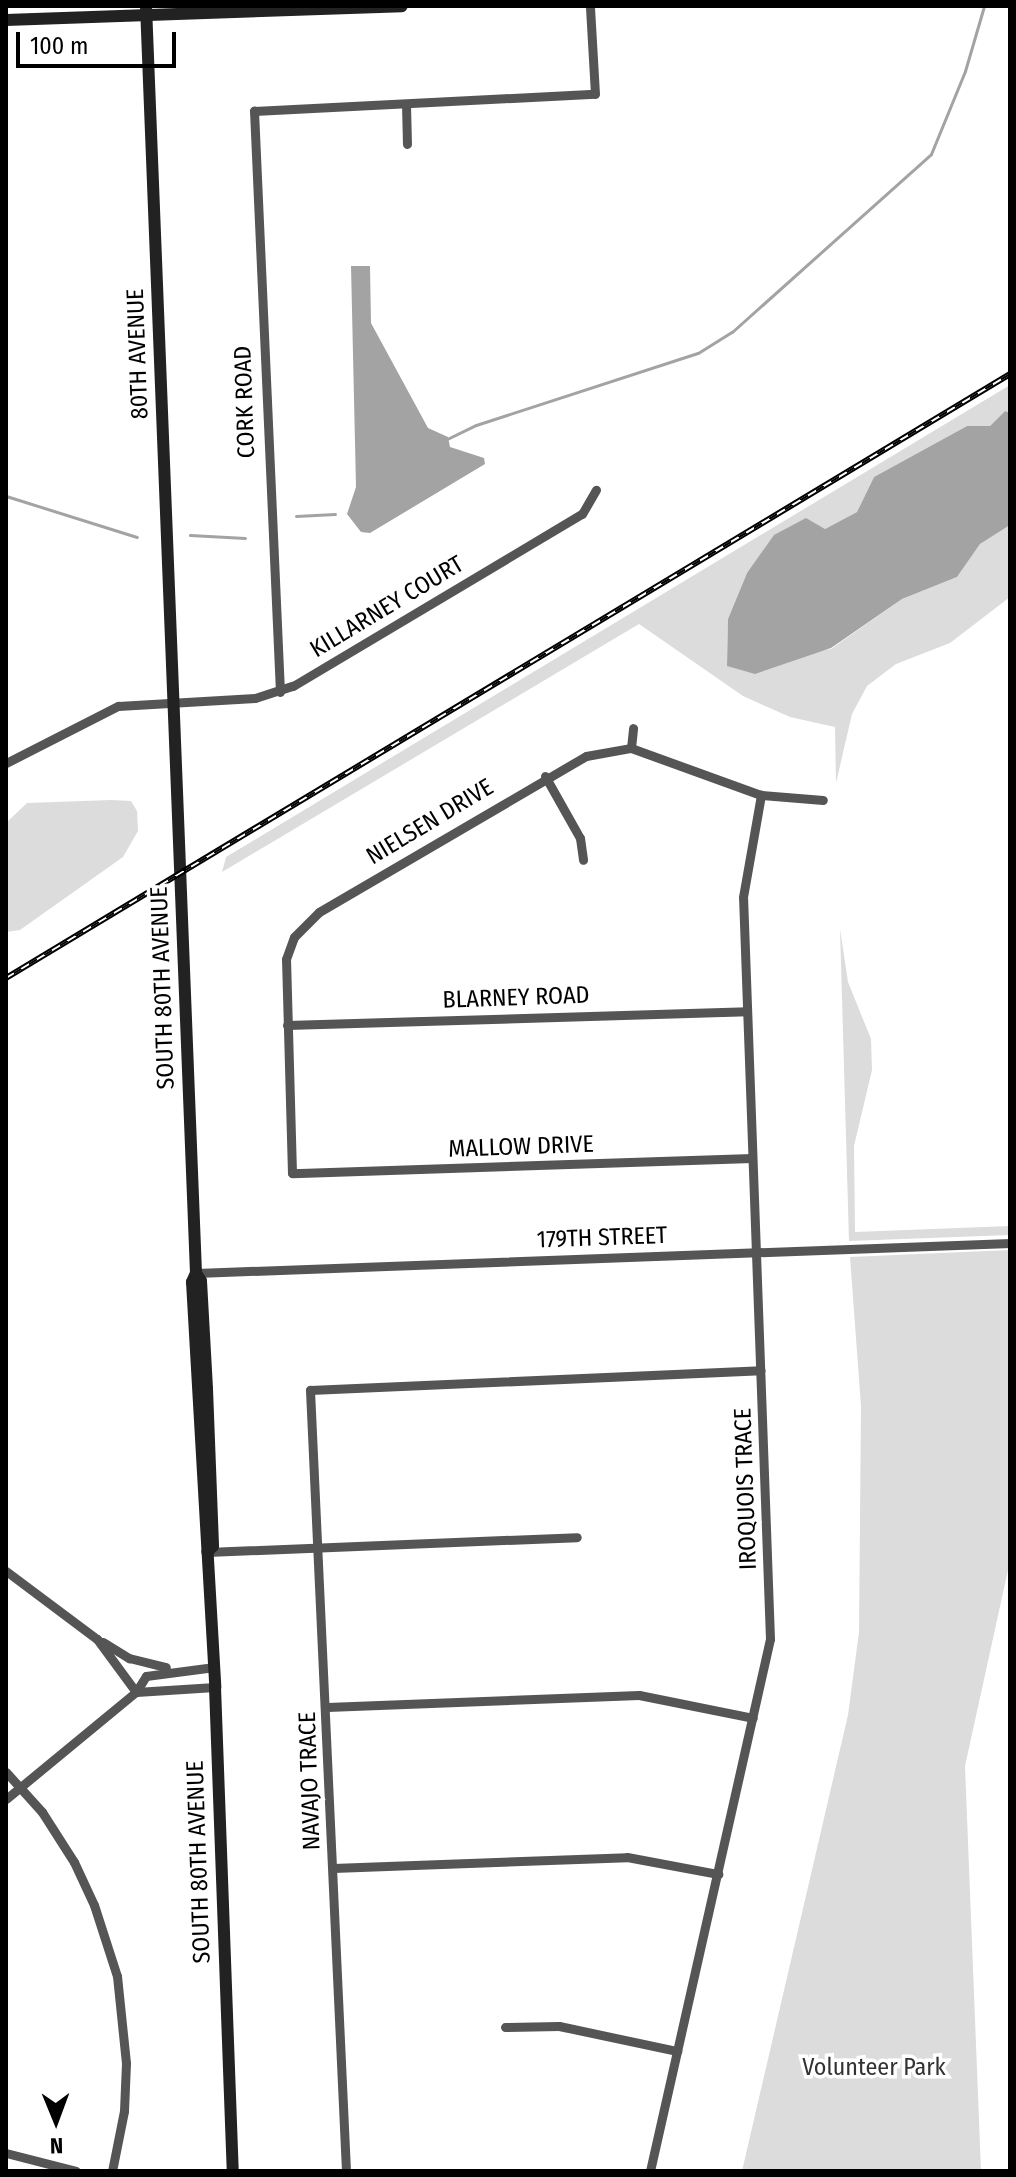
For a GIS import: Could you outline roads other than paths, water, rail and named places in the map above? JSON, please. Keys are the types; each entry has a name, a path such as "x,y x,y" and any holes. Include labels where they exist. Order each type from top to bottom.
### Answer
{"street":[{"path":"6,20 146,10 402,6"},
{"path":"407,144 406,104 595,94 590,6"},
{"name":"80TH AVENUE","path":"146,10 174,701"},
{"name":"CORK ROAD","path":"280,692 254,111 406,104"},
{"name":"KILLARNEY COURT","path":"6,763 118,706 255,698 280,692 582,514 596,490"},
{"name":"SOUTH 80TH AVENUE","path":"174,701 196,1273 192,1282 215,1687 233,2171"},
{"path":"631,748 633,728"},
{"name":"NIELSEN DRIVE","path":"292,1173 286,959 294,937 309,920 545,776 586,756 631,748 761,795 823,800"},
{"path":"545,776 580,838 583,860"},
{"name":"IROQUOIS TRACE","path":"650,2171 771,1626 743,897 761,795"},
{"name":"BLARNEY ROAD","path":"287,1025 747,1011"},
{"name":"MALLOW DRIVE","path":"292,1173 752,1158"},
{"name":"179TH STREET","path":"196,1273 1010,1243"},
{"name":"NAVAJO TRACE","path":"346,2171 320,1545 310,1390 761,1370"},
{"path":"207,1552 320,1545 577,1537"},
{"path":"6,1571 97,1639 129,1658 174,1669"},
{"path":"97,1639 136,1692"},
{"path":"6,1799 136,1692 146,1676 174,1669 214,1667"},
{"path":"136,1692 215,1687"},
{"path":"327,1707 639,1695 753,1718"},
{"path":"6,1772 21,1786 85,1883 117,1976 126,2063 112,2171"},
{"path":"333,1868 627,1857 718,1874"},
{"path":"505,2027 559,2026 677,2051"},
{"path":"6,2153 76,2171"}],"waterway":[{"path":"445,440 476,425 698,353 732,332 931,154 965,71 984,6"},
{"path":"6,496 137,537"},
{"path":"296,516 335,514"},
{"path":"190,535 245,538"}],"railway":[{"path":"6,978 1010,374"}],"park label":[{"name":"Volunteer Park","path":"874,2068"}]}
